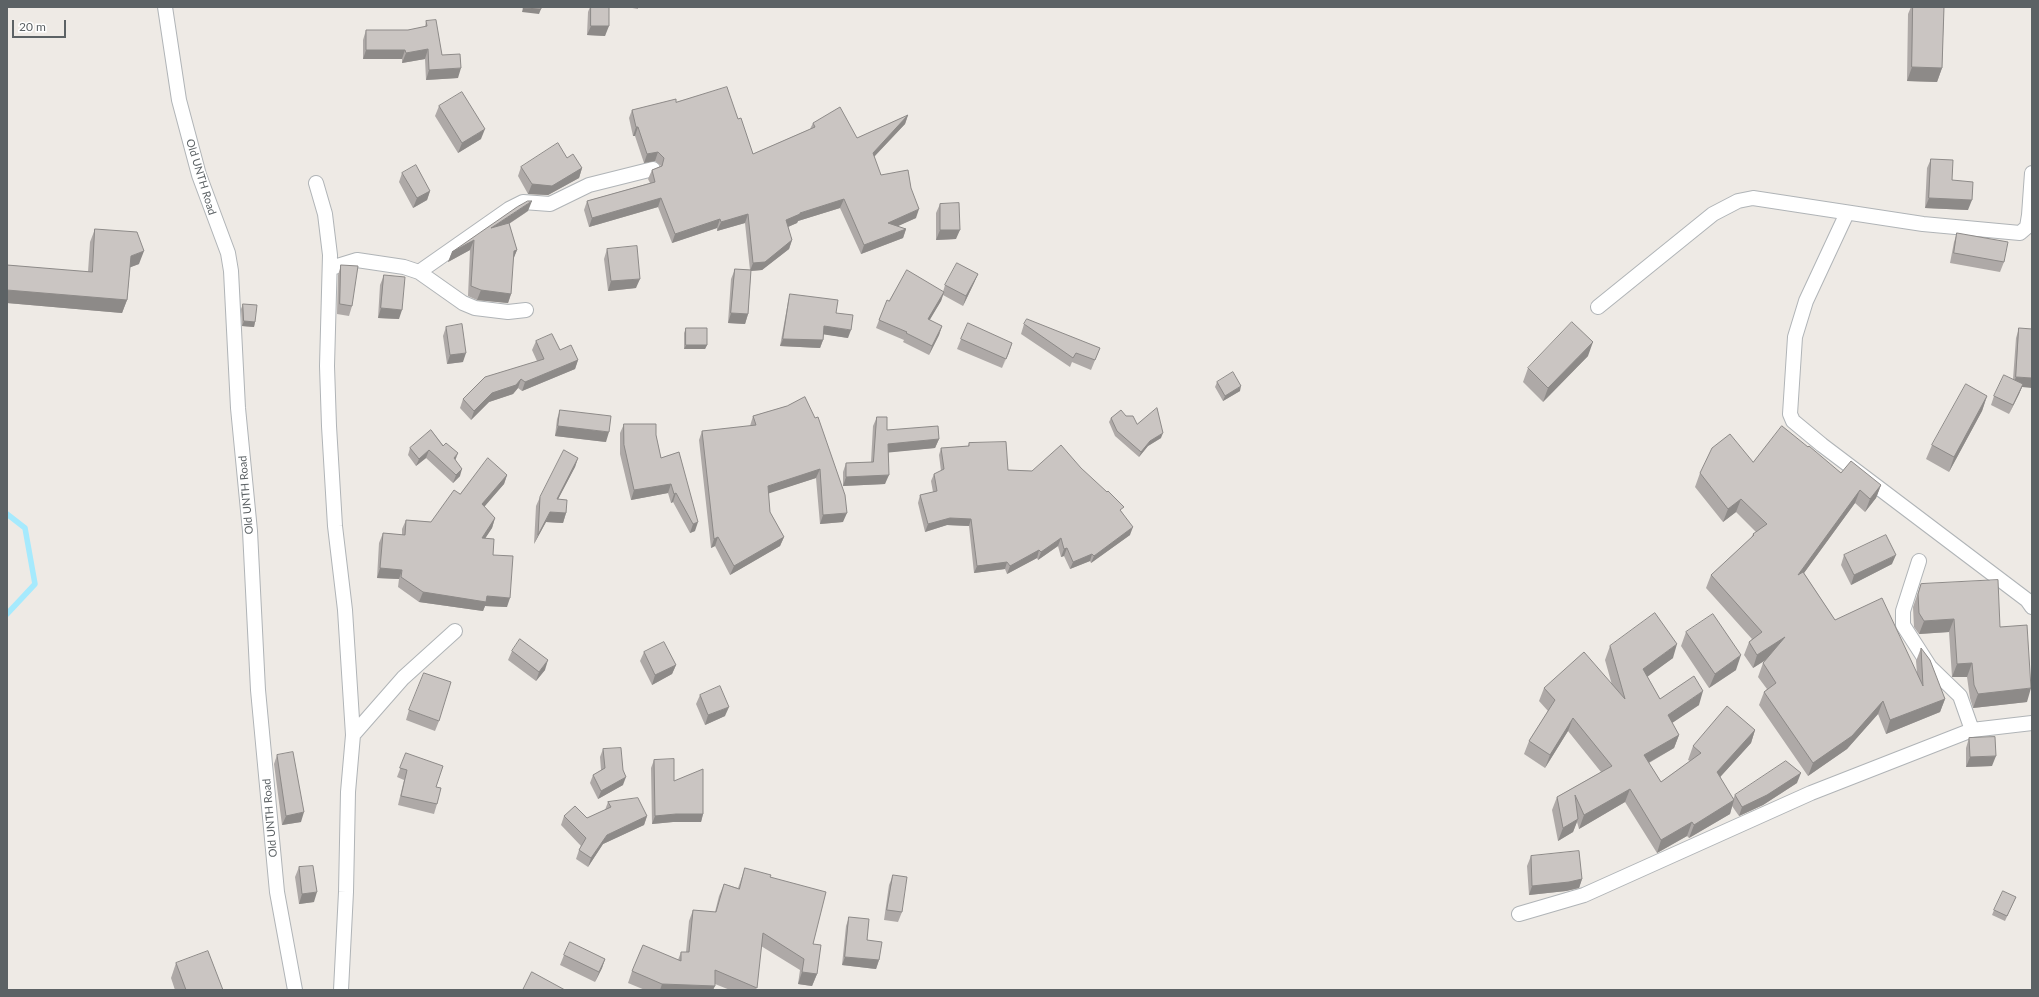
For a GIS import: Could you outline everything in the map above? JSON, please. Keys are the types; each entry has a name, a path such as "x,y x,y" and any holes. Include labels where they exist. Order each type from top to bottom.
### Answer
{"street":[{"name":"Old UNTH Road","path":"165,7 179,100 199,175 228,253 231,271 238,408 250,531 258,690 277,892 296,990"},
{"path":"419,272 503,214 523,202 550,204 590,185 653,169"},
{"path":"1598,307 1713,214 1738,201 1754,198 1923,224 2020,233 2027,227 2030,215 2032,173"},
{"path":"316,183 325,214 331,268 327,366 329,426 335,526 345,610 353,735 348,792 346,892 341,990"},
{"path":"1847,213 1806,301 1795,337 1790,414 1793,421 1822,445 2027,600 2032,607"},
{"path":"331,268 356,260 397,266 419,272 463,303 475,308 508,312 526,310"},
{"path":"1919,561 1902,611 1903,626 1930,667 1960,696 1972,730"},
{"path":"353,735 402,678 455,631"},
{"path":"1519,914 1584,895 1811,793 1972,730 2032,723"}],"building":[{"path":"541,7 541,9 523,8"},
{"path":"591,7 609,7 609,26 591,26"},
{"path":"1913,7 1944,7 1942,68 1912,67"},
{"path":"436,20 442,55 460,54 461,68 429,70 428,49 406,53 405,50 366,50 366,30 408,30 427,26 426,21"},
{"path":"727,87 738,119 741,118 753,154 815,127 813,123 840,107 857,138 908,115 873,153 881,175 908,170 911,188 919,209 888,223 906,229 864,245 844,199 800,213 786,220 792,240 765,262 753,263 748,214 721,222 720,219 675,234 661,198 592,218 587,201 655,182 652,170 662,166 664,158 658,152 647,154 638,127 636,127 632,110 676,99 676,102"},
{"path":"462,92 485,129 462,143 439,106"},
{"path":"558,143 567,158 573,154 582,168 552,186 532,184 521,167"},
{"path":"1931,159 1953,160 1952,180 1973,182 1972,200 1929,198"},
{"path":"416,165 430,191 417,198 402,173"},
{"path":"528,201 532,201 491,228 509,223 517,250 514,251 511,294 481,290 471,286 474,240 452,252"},
{"path":"959,203 960,230 940,230 940,204"},
{"path":"95,229 137,232 144,251 131,256 127,300 7,290 7,265 92,272"},
{"path":"1957,233 2008,242 2004,262 1954,253"},
{"path":"637,246 640,279 611,281 607,249"},
{"path":"957,263 978,274 966,296 945,285"},
{"path":"341,265 358,266 352,306 340,304"},
{"path":"735,269 751,270 748,314 731,313"},
{"path":"907,270 944,292 928,319 942,326 932,346 906,333 907,332 879,320 887,300 889,301"},
{"path":"384,275 405,277 402,310 381,308"},
{"path":"790,294 838,300 836,313 853,315 851,330 824,326 823,340 783,339"},
{"path":"243,304 257,305 255,322 244,321"},
{"path":"1027,319 1100,348 1095,360 1076,353 1073,358 1024,324"},
{"path":"1572,322 1593,342 1548,388 1528,368"},
{"path":"968,323 1012,343 1006,359 961,339"},
{"path":"462,324 466,353 450,355 446,327"},
{"path":"686,328 707,328 707,345 686,345"},
{"path":"2019,328 2032,329 2032,378 2016,377"},
{"path":"552,334 560,350 571,345 578,360 525,382 521,379 516,385 492,393 474,411 463,399 485,377 544,359 536,341"},
{"path":"1233,372 1241,386 1225,396 1217,382"},
{"path":"2004,375 2023,384 2013,405 1994,396"},
{"path":"1966,384 1987,396 1954,457 1932,445"},
{"path":"805,397 815,418 818,417 845,495 847,513 823,515 820,469 768,486 770,512 784,537 734,566 718,537 714,539 702,431 756,425 753,416 787,406"},
{"path":"1157,408 1163,433 1150,441 1141,452 1117,431 1111,418 1121,410 1126,416 1133,416 1137,424"},
{"path":"560,410 611,416 609,432 558,426"},
{"path":"877,417 887,417 887,430 938,426 939,439 888,444 889,475 846,477 846,463 873,462"},
{"path":"624,424 656,424 656,435 661,458 679,452 698,522 693,524 676,493 674,494 671,484 634,490 624,445"},
{"path":"1782,426 1841,473 1851,461 1881,485 1870,499 1860,490 1798,575 1803,572 1835,620 1882,598 1923,686 1921,648 1930,660 1945,699 1890,720 1883,701 1852,736 1813,763 1764,692 1776,683 1763,663 1785,637 1757,655 1749,642 1762,632 1711,575 1754,535 1753,534 1767,524 1741,499 1728,509 1700,473 1712,448 1730,434 1753,462"},
{"path":"431,430 443,446 446,443 458,453 454,458 462,469 456,475 429,450 419,459 410,448"},
{"path":"1006,442 1008,470 1032,471 1061,445 1081,468 1124,507 1120,510 1133,527 1094,556 1092,554 1073,562 1067,548 1064,549 1061,538 1041,552 1039,550 1010,566 1007,562 977,566 971,519 950,518 928,524 920,495 937,491 934,474 944,469 941,448 969,446 969,443"},
{"path":"564,450 578,458 557,499 567,500 566,513 550,512 538,535 540,497"},
{"path":"488,458 507,475 482,504 495,518 482,538 494,539 493,555 513,556 510,598 487,596 486,602 423,592 401,577 402,570 380,568 383,533 405,535 406,520 431,522 454,490 460,494"},
{"path":"1886,535 1896,555 1854,575 1844,555"},
{"path":"1998,580 2000,627 2027,625 2031,688 1978,694 1974,685 1972,663 1957,664 1954,619 1924,621 1919,613 1918,594 1921,584"},
{"path":"1655,613 1677,644 1643,669 1660,699 1694,676 1703,691 1668,715 1679,735 1644,755 1661,782 1701,753 1693,746 1727,706 1755,730 1717,772 1734,800 1694,825 1692,822 1661,840 1630,789 1584,815 1575,795 1578,819 1563,828 1557,797 1612,766 1573,718 1550,755 1529,741 1555,700 1544,688 1584,652 1625,699 1610,646"},
{"path":"1713,614 1741,655 1715,674 1686,632"},
{"path":"520,639 548,660 539,672 512,651"},
{"path":"664,642 676,665 655,675 644,652"},
{"path":"424,673 451,682 439,721 409,710"},
{"path":"720,686 729,707 708,715 700,695"},
{"path":"1995,737 1996,756 1970,757 1969,738"},
{"path":"621,748 623,770 626,777 601,791 593,775 605,768 603,749"},
{"path":"293,752 304,812 286,816 277,755"},
{"path":"406,753 443,766 436,787 441,788 437,804 401,796 407,770 400,768"},
{"path":"674,759 674,781 703,769 703,814 655,816 654,760"},
{"path":"1786,761 1801,773 1767,795 1742,807 1735,795"},
{"path":"638,798 647,816 607,835 591,858 579,850 586,838 564,816 575,806 587,818 611,807 608,802"},
{"path":"1579,851 1582,879 1532,886 1531,856"},
{"path":"313,866 317,892 302,894 299,867"},
{"path":"745,868 771,875 770,877 826,892 813,944 821,945 817,974 802,972 804,959 763,933 757,988 715,970 715,986 662,984 632,971 643,945 681,961 681,952 689,952 693,910 716,912 724,884 739,889"},
{"path":"893,875 907,877 902,912 887,910"},
{"path":"2003,891 2016,897 2007,916 1994,910"},
{"path":"849,917 869,919 867,940 882,942 879,960 845,957"},
{"path":"570,942 605,959 599,972 564,955"},
{"path":"208,951 223,990 186,990 176,963"},
{"path":"532,972 565,990 523,990"}],"waterway":[{"path":"7,514 25,528 35,584 7,614"}]}
